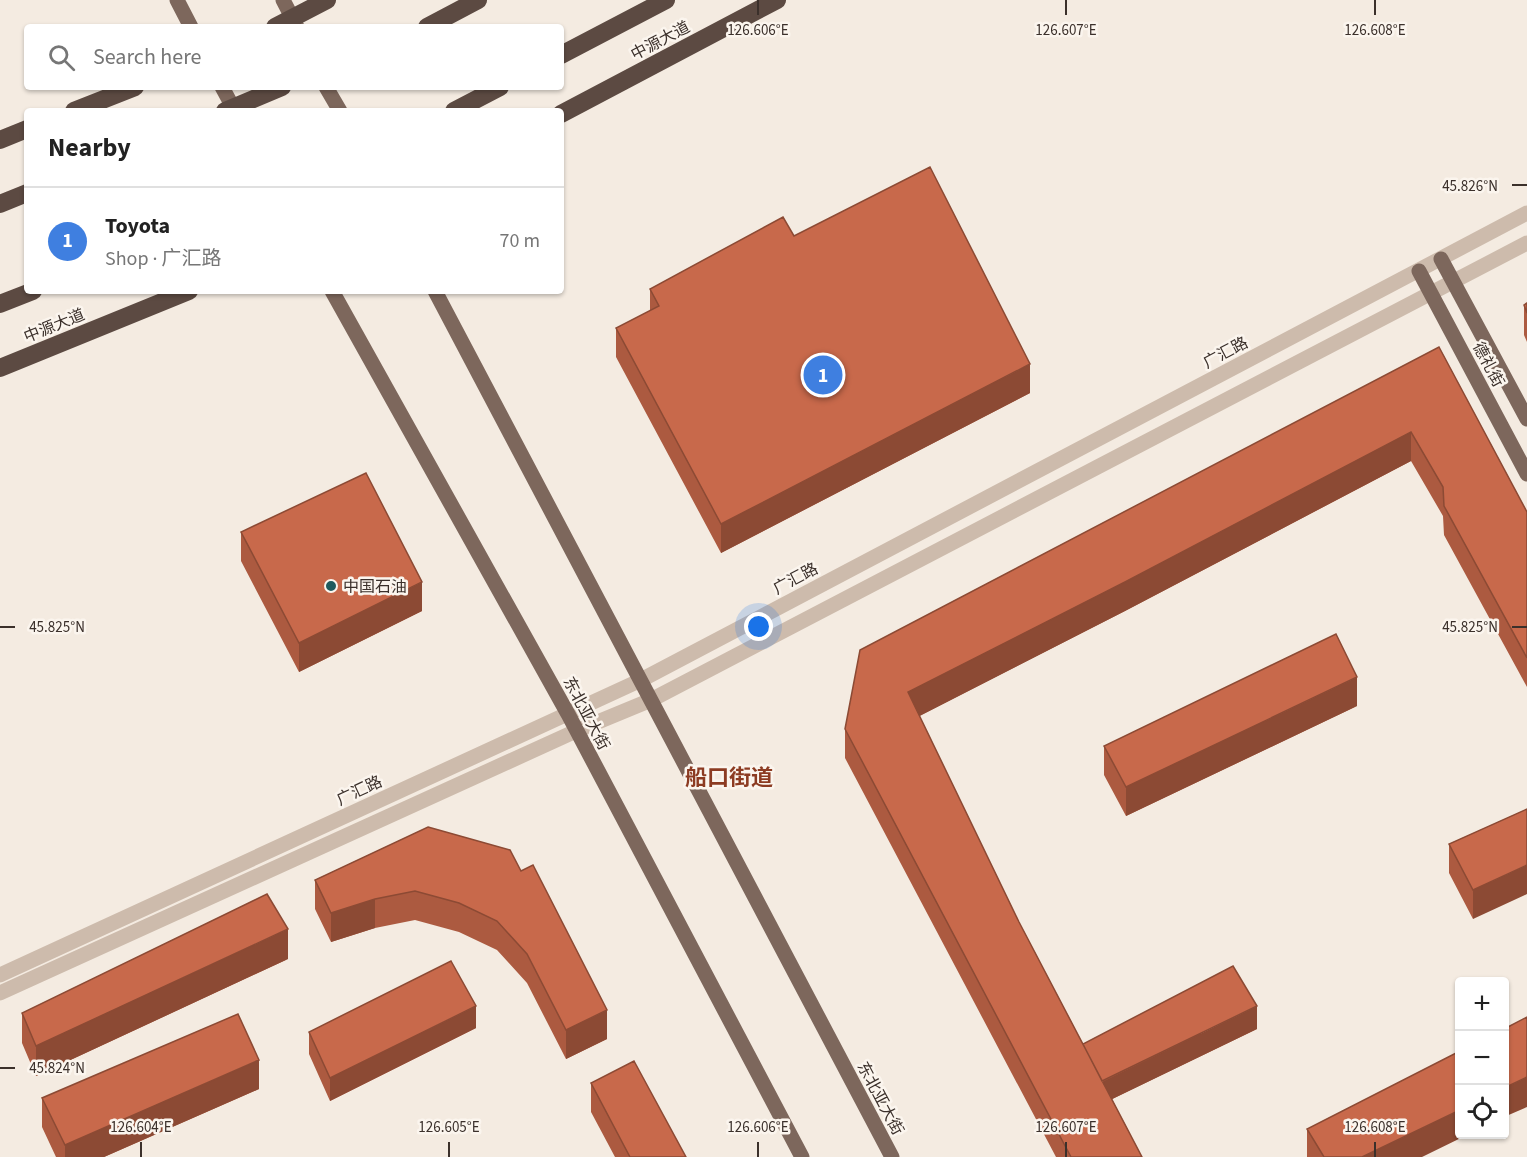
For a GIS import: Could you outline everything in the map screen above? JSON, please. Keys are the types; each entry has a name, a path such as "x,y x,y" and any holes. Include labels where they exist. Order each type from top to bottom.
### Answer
{"highway":[{"path":"295,22 327,0"},
{"path":"433,24 478,0"},
{"name":"中源大道","path":"564,53 666,0"},
{"name":"中源大道","path":"564,112 777,0"},
{"path":"82,108 127,90"},
{"path":"235,108 275,90"},
{"path":"460,108 494,90"},
{"path":"0,140 24,130"},
{"path":"0,204 24,194"},
{"path":"0,304 25,294"},
{"name":"中源大道","path":"0,368 182,294"}],"main road":[{"path":"177,0 189,24"},
{"path":"283,0 295,22"},
{"path":"223,90 230,108"},
{"path":"328,90 338,108"},
{"name":"德礼街","path":"1442,259 1527,419"},
{"name":"德礼街","path":"1419,271 1527,474"},
{"name":"东北亚大街","path":"334,294 568,714 802,1157"},
{"name":"东北亚大街","path":"437,294 892,1157"}],"street":[{"name":"广汇路","path":"0,975 641,680 1527,213"},
{"path":"0,993 576,731 651,700 1527,243"}],"building":[{"path":"930,167 1030,364 721,524 616,328 659,306 650,289 783,217 794,236"},
{"path":"1439,347 1527,512 1527,658 1444,506 1443,487 1411,432 1125,582 908,692 1019,922 1142,1157 1071,1157 845,729 860,650"},
{"name":"中国石油","path":"366,473 422,582 299,643 241,532"},
{"path":"1336,634 1357,677 1126,787 1104,746"},
{"path":"1527,809 1527,865 1473,890 1449,844"},
{"path":"428,827 510,850 521,871 533,865 607,1010 566,1030 527,954 497,921 459,903 415,891 375,899 331,913 315,880"},
{"path":"267,894 288,929 36,1046 22,1013"},
{"path":"451,961 476,1006 330,1078 309,1032"},
{"path":"1233,966 1257,1006 1102,1081 1083,1044"},
{"path":"238,1014 259,1060 65,1145 42,1098"},
{"path":"1527,1017 1527,1077 1509,1086 1509,1031 1509,1026"},
{"path":"1455,1054 1455,1112 1362,1157 1324,1157 1307,1129"},
{"path":"634,1061 686,1157 630,1157 591,1083"}],"place":[{"name":"Toyota","path":"823,375"},
{"name":"中国石油","path":"331,586"}],"district":[{"name":"船口街道","path":"729,777"}]}
